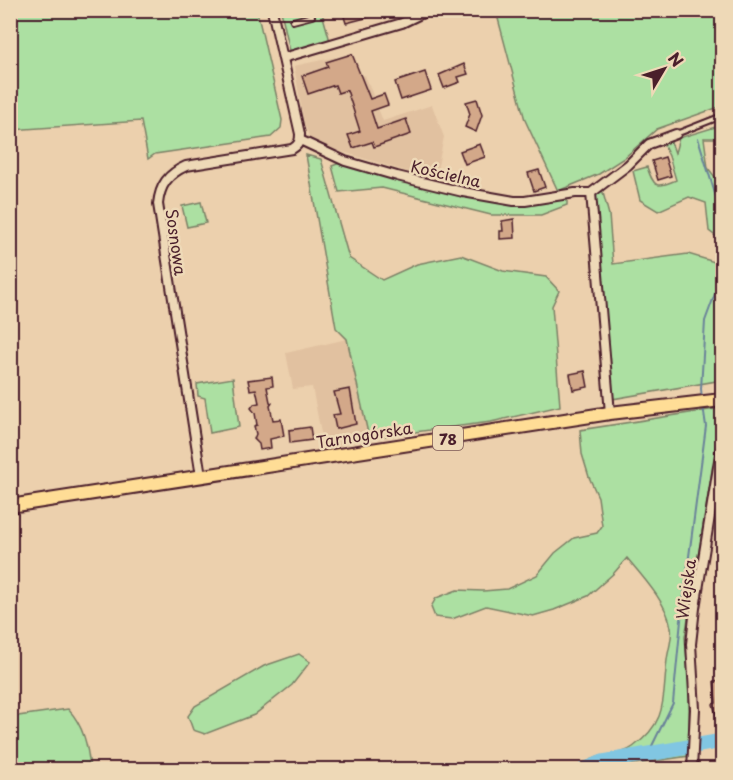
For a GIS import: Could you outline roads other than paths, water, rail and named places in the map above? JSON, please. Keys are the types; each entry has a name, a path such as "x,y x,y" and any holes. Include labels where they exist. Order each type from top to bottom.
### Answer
{"main road":[{"name":"Tarnogórska","path":"10,506 610,413 719,400"}],"street":[{"path":"272,10 300,140"},
{"path":"283,58 402,23 429,10"},
{"path":"610,413 591,193 628,168 649,144 676,134"},
{"name":"Kościelna","path":"300,140 345,161 438,187 487,197 525,201 575,193 591,193"},
{"name":"Sosnowa","path":"201,476 158,204 160,190 167,178 186,166 292,149 300,140"},
{"name":"Wiejska","path":"692,770 695,740 691,644 694,608 723,443"}],"lane":[{"path":"294,21 312,16 311,10"},
{"path":"676,134 723,116"}],"waterway":[{"path":"698,138 720,210 722,239"},
{"path":"702,398 705,321 722,275"},
{"path":"648,754 673,703 682,610 706,426 703,406"},
{"path":"584,770 603,762 722,741"}]}
